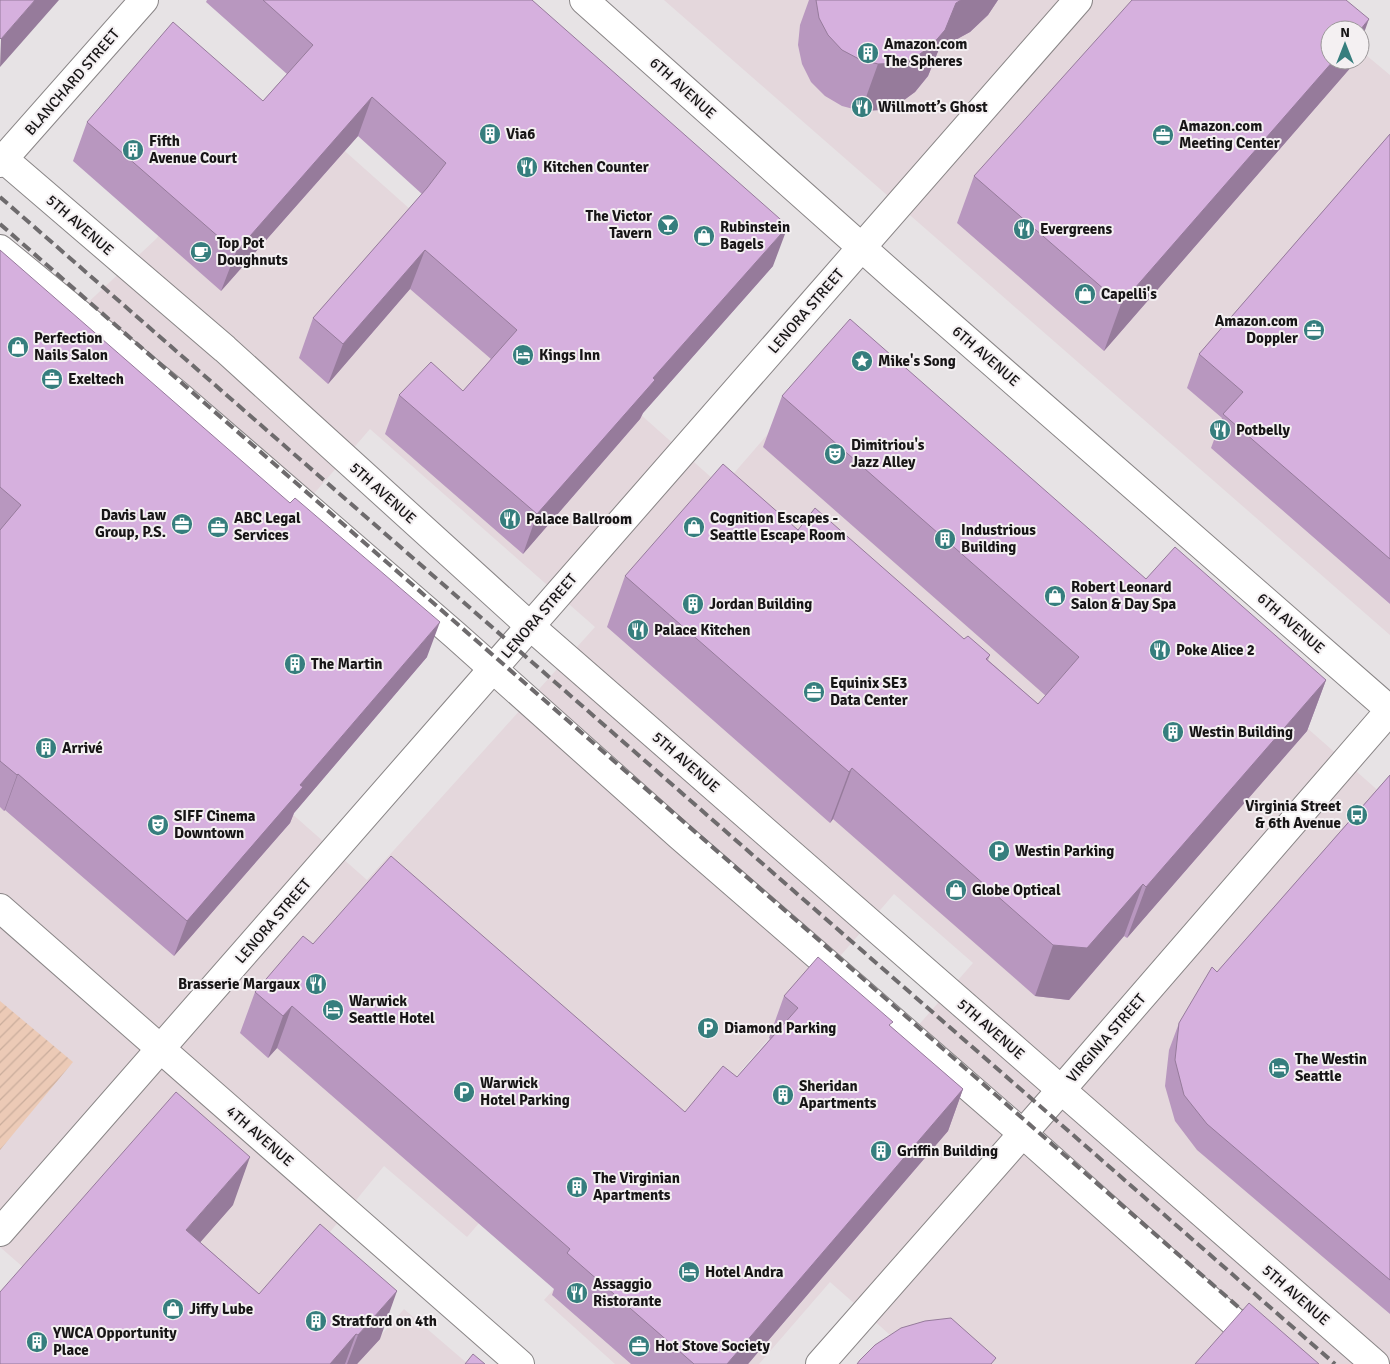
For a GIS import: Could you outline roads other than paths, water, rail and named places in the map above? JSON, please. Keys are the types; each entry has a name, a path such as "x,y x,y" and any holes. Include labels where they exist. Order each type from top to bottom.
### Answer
{"main road":[{"name":"BLANCHARD STREET","path":"1,159 144,0"},
{"name":"6TH AVENUE","path":"584,0 862,247 1390,710"},
{"name":"LENORA STREET","path":"0,1232 1078,0"},
{"name":"5TH AVENUE","path":"1,159 224,349 530,626 1375,1364"},
{"path":"0,248 186,403 493,669 680,836 1022,1133 1281,1364"},
{"name":"VIRGINIA STREET","path":"820,1364 1061,1090 1390,710"},
{"name":"4TH AVENUE","path":"0,908 520,1364"}],"railway":[{"path":"0,197 1335,1364"},
{"path":"0,224 1252,1319"}],"place":[{"name":"Amazon.com The Spheres","path":"868,53"},
{"name":"Willmott’s Ghost","path":"862,107"},
{"name":"Via6","path":"490,134"},
{"name":"Amazon.com Meeting Center","path":"1163,135"},
{"name":"Fifth Avenue Court","path":"133,150"},
{"name":"Kitchen Counter","path":"527,167"},
{"name":"The Victor Tavern","path":"668,225"},
{"name":"Evergreens","path":"1024,229"},
{"name":"Rubinstein Bagels","path":"704,236"},
{"name":"Top Pot Doughnuts","path":"201,252"},
{"name":"Capelli's","path":"1085,294"},
{"name":"Amazon.com Doppler","path":"1314,330"},
{"name":"Perfection Nails Salon","path":"18,347"},
{"name":"Kings Inn","path":"523,355"},
{"name":"Mike's Song","path":"862,361"},
{"name":"Exeltech","path":"52,379"},
{"name":"Potbelly","path":"1220,430"},
{"name":"Dimitriou's Jazz Alley","path":"835,454"},
{"name":"Palace Ballroom","path":"510,519"},
{"name":"Davis Law Group, P.S.","path":"182,524"},
{"name":"ABC Legal Services","path":"218,527"},
{"name":"Cognition Escapes - Seattle Escape Room","path":"694,527"},
{"name":"Industrious Building","path":"945,539"},
{"name":"Robert Leonard Salon & Day Spa","path":"1055,596"},
{"name":"Jordan Building","path":"693,604"},
{"name":"Palace Kitchen","path":"638,630"},
{"name":"Poke Alice 2","path":"1160,650"},
{"name":"The Martin","path":"295,664"},
{"name":"Equinix SE3 Data Center","path":"814,692"},
{"name":"Westin Building","path":"1173,732"},
{"name":"Arrivé","path":"46,748"},
{"name":"Virginia Street & 6th Avenue","path":"1357,815"},
{"name":"SIFF Cinema Downtown","path":"158,825"},
{"name":"Westin Parking","path":"999,851"},
{"name":"Globe Optical","path":"956,890"},
{"name":"Brasserie Margaux","path":"316,984"},
{"name":"Warwick Seattle Hotel","path":"333,1010"},
{"name":"Diamond Parking","path":"708,1028"},
{"name":"The Westin Seattle","path":"1279,1068"},
{"name":"Warwick Hotel Parking","path":"464,1092"},
{"name":"Sheridan Apartments","path":"783,1095"},
{"name":"Griffin Building","path":"881,1151"},
{"name":"The Virginian Apartments","path":"577,1187"},
{"name":"Hotel Andra","path":"689,1272"},
{"name":"Assaggio Ristorante","path":"577,1293"},
{"name":"Jiffy Lube","path":"173,1309"},
{"name":"Stratford on 4th","path":"316,1321"},
{"name":"YWCA Opportunity Place","path":"37,1342"},
{"name":"Hot Stove Society","path":"639,1346"}]}
